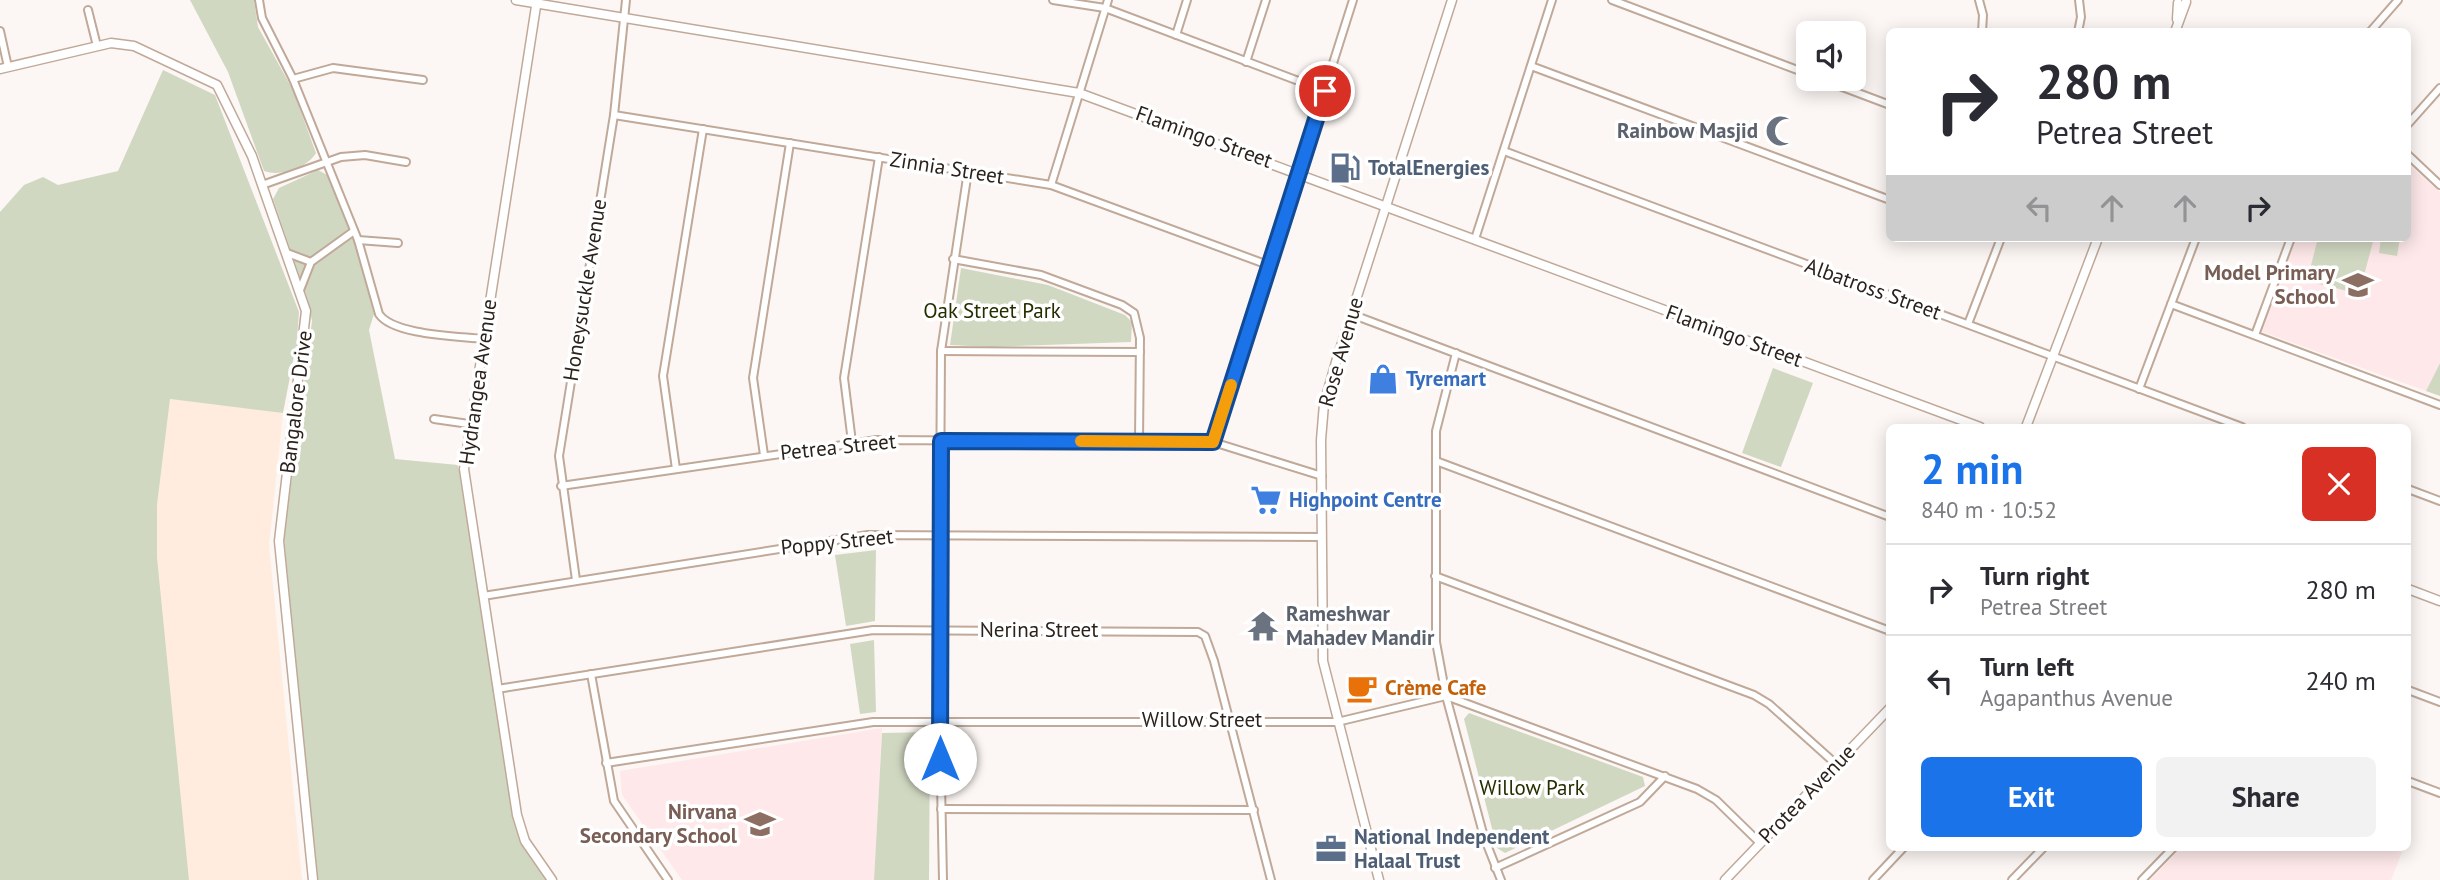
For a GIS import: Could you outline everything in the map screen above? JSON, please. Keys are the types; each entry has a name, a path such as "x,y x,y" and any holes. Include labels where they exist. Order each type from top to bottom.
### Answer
{"street":[{"path":"259,0 262,18 293,79 358,240 376,309 386,322 399,327 483,339"},
{"name":"Flamingo Street","path":"516,0 1079,93 1972,424"},
{"name":"Honeysuckle Avenue","path":"576,580 561,486 561,445 614,115 626,0"},
{"path":"1053,0 1105,8 1325,91"},
{"path":"1051,186 1108,0"},
{"path":"1176,35 1187,0"},
{"path":"1246,62 1266,0"},
{"path":"1213,442 1353,0"},
{"name":"Rose Avenue","path":"1379,880 1323,661 1324,404 1452,0"},
{"path":"1475,239 1552,0"},
{"path":"1612,0 1796,69"},
{"path":"1979,0 1983,15 1982,28"},
{"path":"2079,0 2081,17 2079,28"},
{"path":"2374,28 2398,0"},
{"path":"2176,28 2184,1"},
{"name":"Hydrangea Avenue","path":"537,2 464,469 519,822 529,847 552,880"},
{"path":"88,10 97,46"},
{"path":"0,31 4,68"},
{"name":"Bangalore Drive","path":"4,68 97,46 117,43 134,46 217,85 229,105 262,185 306,311 306,333 279,541 313,880"},
{"path":"1531,66 1886,199"},
{"path":"293,79 333,68 423,80"},
{"path":"2411,121 2440,88"},
{"path":"1853,91 1886,103"},
{"name":"Zinnia Street","path":"614,115 1051,186 1268,265"},
{"path":"676,469 663,376 703,129"},
{"path":"764,455 753,378 790,143"},
{"name":"Albatross Street","path":"1504,151 2234,424"},
{"path":"262,185 326,162 358,155 406,162"},
{"path":"852,442 844,378 879,157"},
{"path":"2411,158 2440,185"},
{"path":"943,880 940,719 941,351 968,171"},
{"path":"300,290 311,262 354,231"},
{"path":"358,240 398,243"},
{"path":"1968,324 1998,242"},
{"path":"2027,424 2096,242"},
{"path":"2140,389 2194,242"},
{"path":"2255,335 2290,242"},
{"path":"287,253 311,262"},
{"path":"953,258 1041,275 1122,305 1137,317 1140,352 1139,442"},
{"path":"2171,304 2440,405"},
{"path":"1351,314 1886,515"},
{"path":"941,351 1140,352"},
{"path":"1456,354 1437,424 1436,642 1446,696 1501,880"},
{"path":"434,419 470,424"},
{"name":"Petrea Street","path":"561,486 852,442 1213,442 1322,476"},
{"path":"1436,461 1886,630"},
{"path":"2411,490 2440,501"},
{"name":"Poppy Street","path":"483,596 868,535 1322,537"},
{"path":"1435,576 1754,695 1769,704 1837,765"},
{"path":"2411,590 2440,601"},
{"name":"Nerina Street","path":"498,689 864,631 940,629 1198,632 1208,642 1271,880"},
{"path":"591,674 606,763 617,808 668,880"},
{"path":"2411,691 2440,702"},
{"path":"1446,696 1665,776 1713,797 1760,843"},
{"name":"Willow Street","path":"606,763 856,723 940,719 1337,722 1446,696"},
{"name":"Protea Avenue","path":"1725,880 1886,715"},
{"path":"1495,867 1640,802 1665,776"},
{"path":"2411,782 2440,793"},
{"path":"941,809 1254,810"},
{"path":"1873,880 1900,851"},
{"path":"2012,880 2040,851"},
{"path":"2142,880 2170,851"}],"shaded area":[{"name":"Model Primary School","path":"2411,167 2440,192 2440,363 2426,391 2260,331 2293,242 2411,242"},
{"path":"170,399 283,413 269,545 302,880 189,880 157,557 157,505"},
{"name":"Nirvana Secondary School","path":"882,728 874,880 682,880 622,795 620,771"},
{"path":"2178,851 2402,851 2391,880 2150,880"}],"green space":[{"path":"190,0 254,0 258,27 293,90 316,153 306,163 286,172 264,171 228,72"},
{"path":"163,70 215,95 299,312 297,340 283,413 170,399 157,505 157,557 189,880 0,880 0,212 24,185 43,177 58,185 118,171"},
{"path":"318,170 329,176 360,257 374,314 369,330 395,459 458,465 515,825 520,840 547,880 317,880 284,538 312,321 307,298 273,199 279,188"},
{"path":"2317,242 2373,242 2359,294 2307,281"},
{"path":"2380,242 2399,242 2397,256 2379,253"},
{"name":"Oak Street Park","path":"961,268 1048,285 1125,315 1132,322 1131,342 991,347 950,345"},
{"path":"2440,363 2440,396 2426,391"},
{"path":"1773,368 1813,383 1781,467 1742,453"},
{"path":"876,550 875,621 846,626 835,555"},
{"path":"874,640 876,712 860,714 850,644"},
{"name":"Willow Park","path":"1469,713 1643,777 1645,786 1505,853 1497,848 1464,719"},
{"path":"930,732 929,880 874,880 882,733"}],"slow traffic":[{"path":"1081,441 1213,442 1231,385"}],"place":[{"name":"Rainbow Masjid","path":"1781,131"},
{"name":"TotalEnergies","path":"1345,168"},
{"name":"Model Primary School","path":"2358,285"},
{"name":"Tyremart","path":"1383,379"},
{"name":"Highpoint Centre","path":"1266,500"},
{"name":"Rameshwar Mahadev Mandir","path":"1263,626"},
{"name":"Crème Cafe","path":"1362,688"},
{"name":"Nirvana Secondary School","path":"760,824"},
{"name":"National Independent Halaal Trust","path":"1331,849"}],"route":[{"path":"940,759 941,441 1213,442 1325,91"}]}
